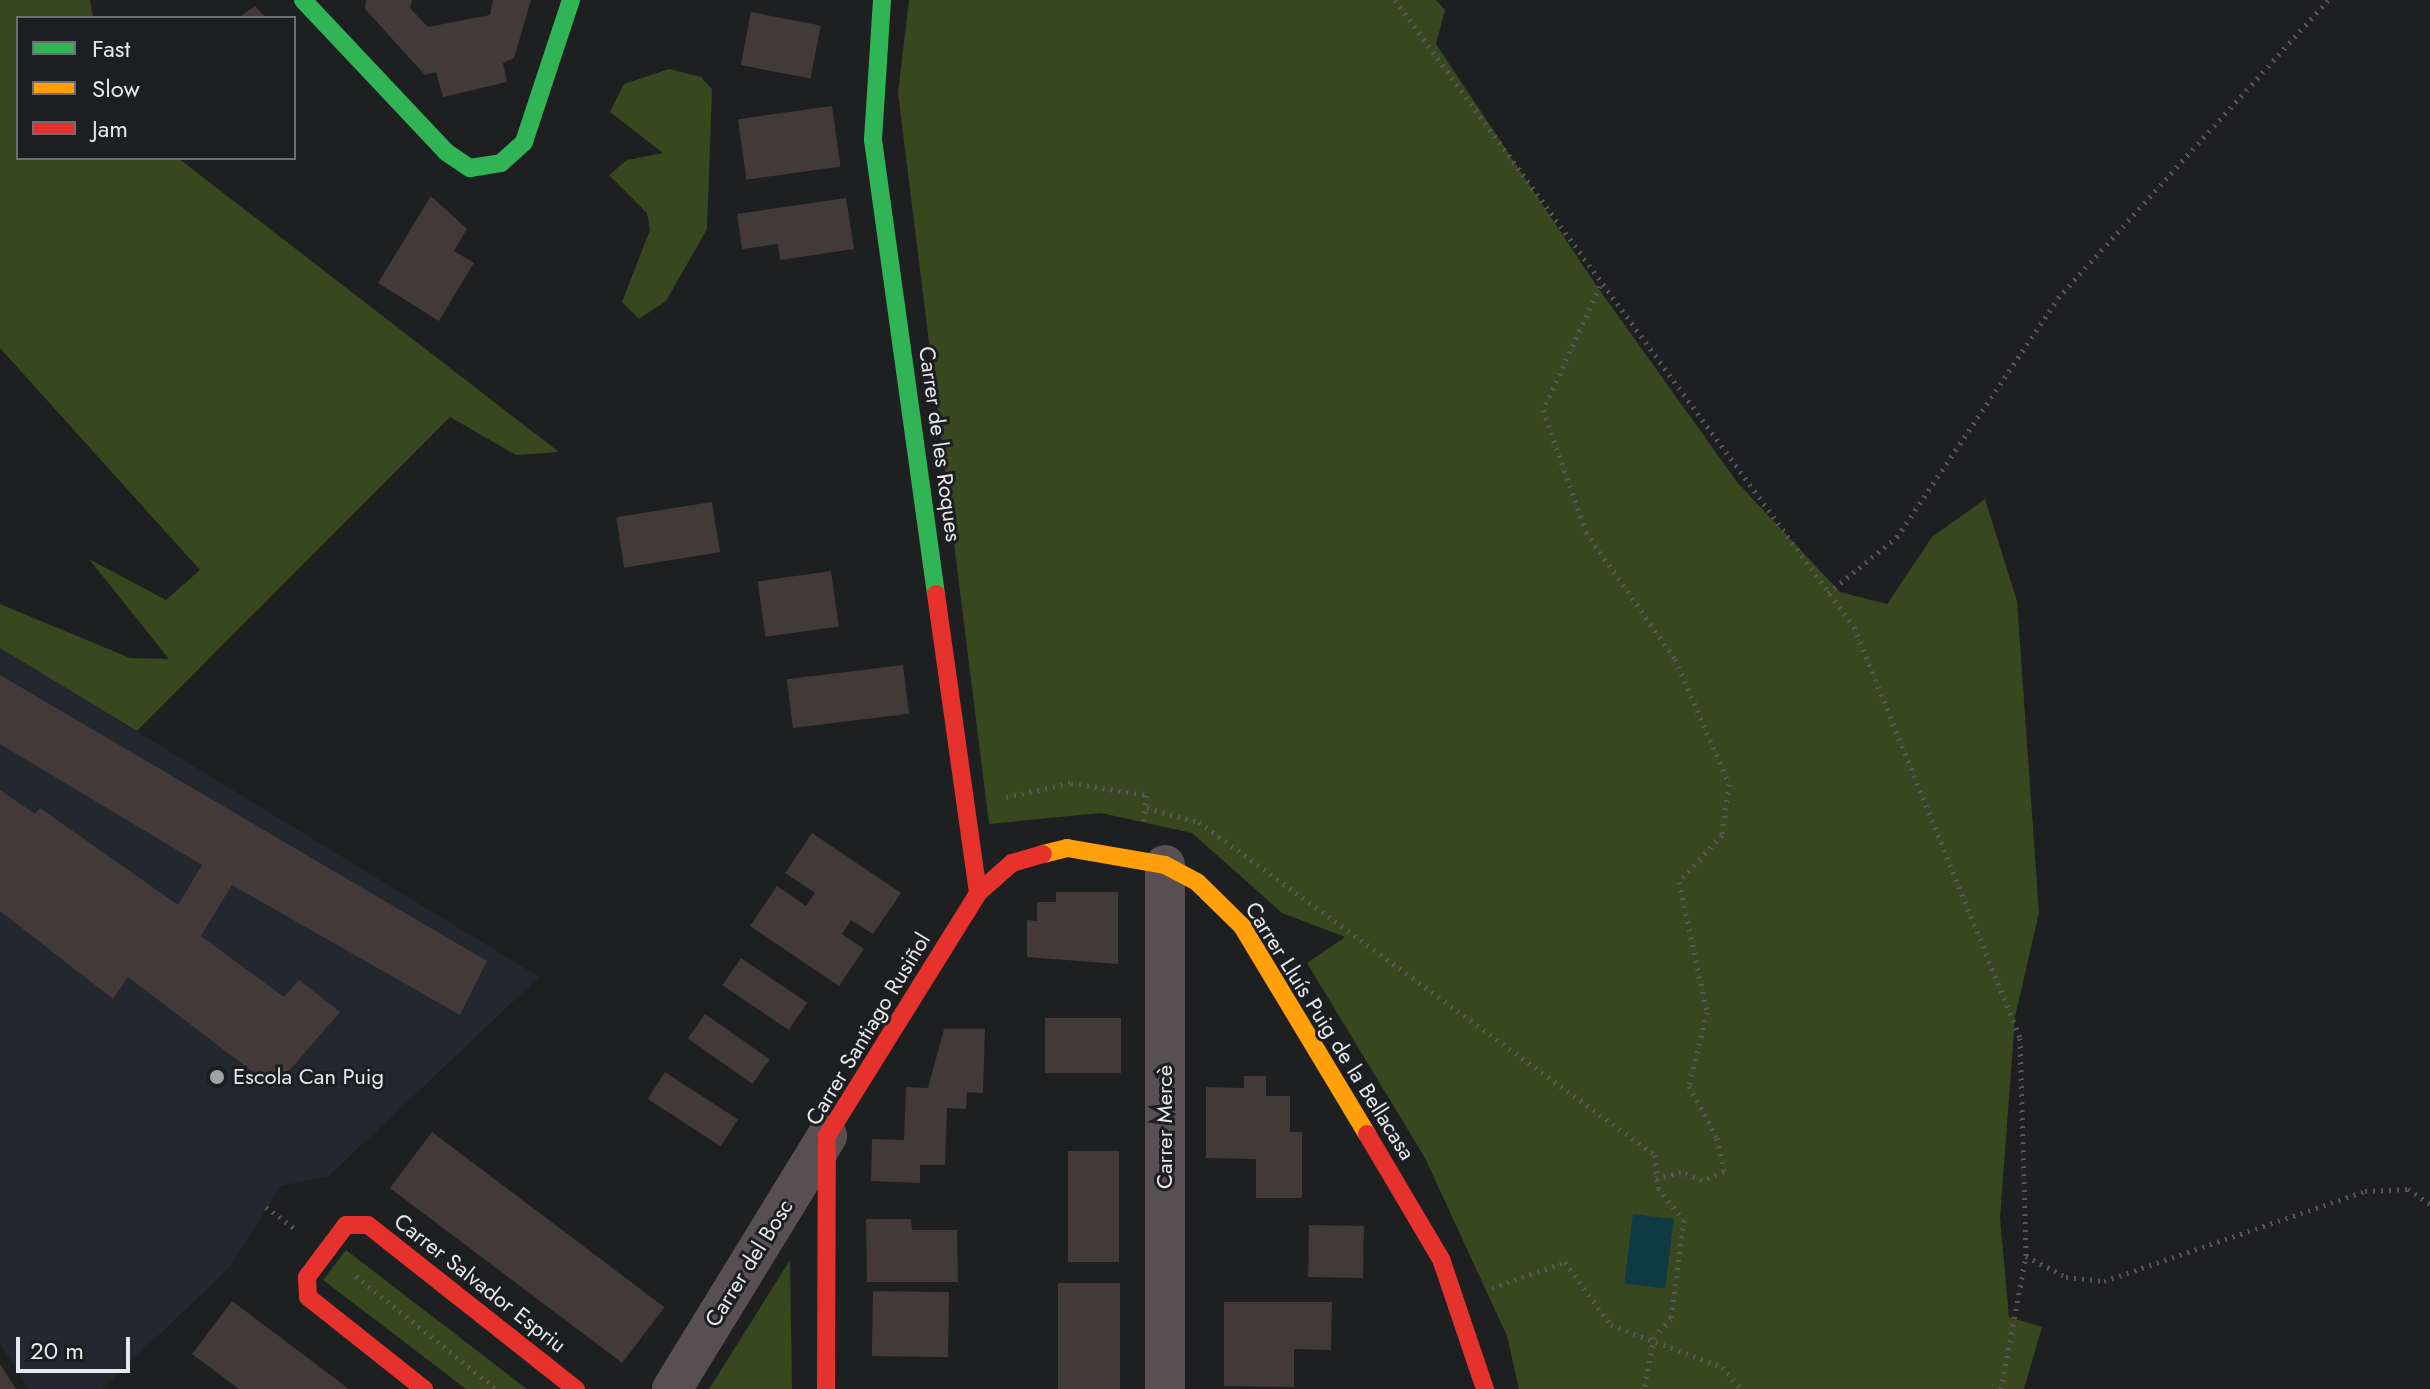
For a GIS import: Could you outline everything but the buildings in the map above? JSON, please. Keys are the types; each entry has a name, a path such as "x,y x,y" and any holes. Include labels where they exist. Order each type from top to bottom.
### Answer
{"street":[{"path":"303,0 446,152 470,168 501,163 524,142 571,0"},
{"name":"Carrer de les Roques","path":"882,0 873,140 978,893"},
{"name":"Carrer Lluís Puig de la Bellacasa","path":"978,893 1039,852 1150,861 1197,882 1242,926 1441,1259 1485,1389"},
{"name":"Carrer Mercè","path":"1150,861 1165,1389"},
{"name":"Carrer Santiago Rusiñol","path":"826,1389 827,1136 978,893"},
{"name":"Carrer del Bosc","path":"672,1389 827,1136"},
{"name":"Carrer Salvador Espriu","path":"424,1389 308,1297 307,1277 346,1225 368,1225 576,1389"}],"path":[{"path":"1395,0 1600,286 1854,627 1903,739 2020,1038 2026,1256 2001,1389"},
{"path":"1828,593 1897,537 2058,298 2328,0"},
{"path":"1600,286 1543,410 1586,532 1675,659 1729,784 1722,835 1679,882 1707,1012 1689,1086 1717,1138 1724,1172 1702,1180 1681,1172 1655,1179"},
{"path":"967,810 1071,783 1146,795 1150,861"},
{"path":"1147,808 1199,822 1633,1135 1655,1155 1655,1179 1684,1220 1671,1318 1654,1337 1644,1389"},
{"path":"2026,1256 2066,1277 2104,1281 2365,1191 2408,1189 2430,1204"},
{"path":"266,1207 496,1389"},
{"path":"1458,1303 1565,1262 1611,1325 1654,1337 1722,1367 1741,1389"}],"shaded area":[{"name":"Escola Can Puig","path":"0,648 539,977 329,1176 281,1186 229,1268 102,1389 29,1389 0,1344"}],"green space":[{"path":"0,0 90,0 93,16 16,16 16,160 181,160 559,452 516,455 450,417 137,731 0,648 0,604 130,658 169,659 89,559 166,600 200,570 0,348"},
{"path":"909,0 1436,0 1445,10 1436,44 1596,285 1737,482 1840,592 1887,604 1932,537 1985,499 2017,601 2039,913 2015,1017 2000,1218 2009,1317 2042,1327 2024,1389 1519,1389 1507,1336 1425,1158 1307,963 1345,937 1282,913 1192,833 1101,813 989,824 898,93"},
{"path":"669,69 701,77 712,89 707,229 666,301 639,319 622,302 650,230 647,213 609,175 627,160 663,153 610,112 624,84"},
{"path":"346,1250 527,1389 466,1389 323,1280"},
{"path":"790,1260 792,1389 709,1389"}],"water":[{"path":"1633,1214 1674,1219 1665,1288 1624,1283"}],"traffic: fast":[{"path":"303,0 446,152 470,168 501,163 524,142 571,0"},
{"path":"882,0 873,140 936,594"}],"traffic: slow":[{"path":"1043,854 1067,848 1165,865 1197,882 1242,926 1367,1134"}],"traffic: jam":[{"path":"936,594 978,893"},
{"path":"826,1389 827,1136 978,893 1012,863 1043,854"},
{"path":"1367,1134 1441,1259 1485,1389"},
{"path":"424,1389 308,1297 307,1277 346,1225 368,1225 576,1389"}],"place":[{"name":"Escola Can Puig","path":"217,1077"}]}
